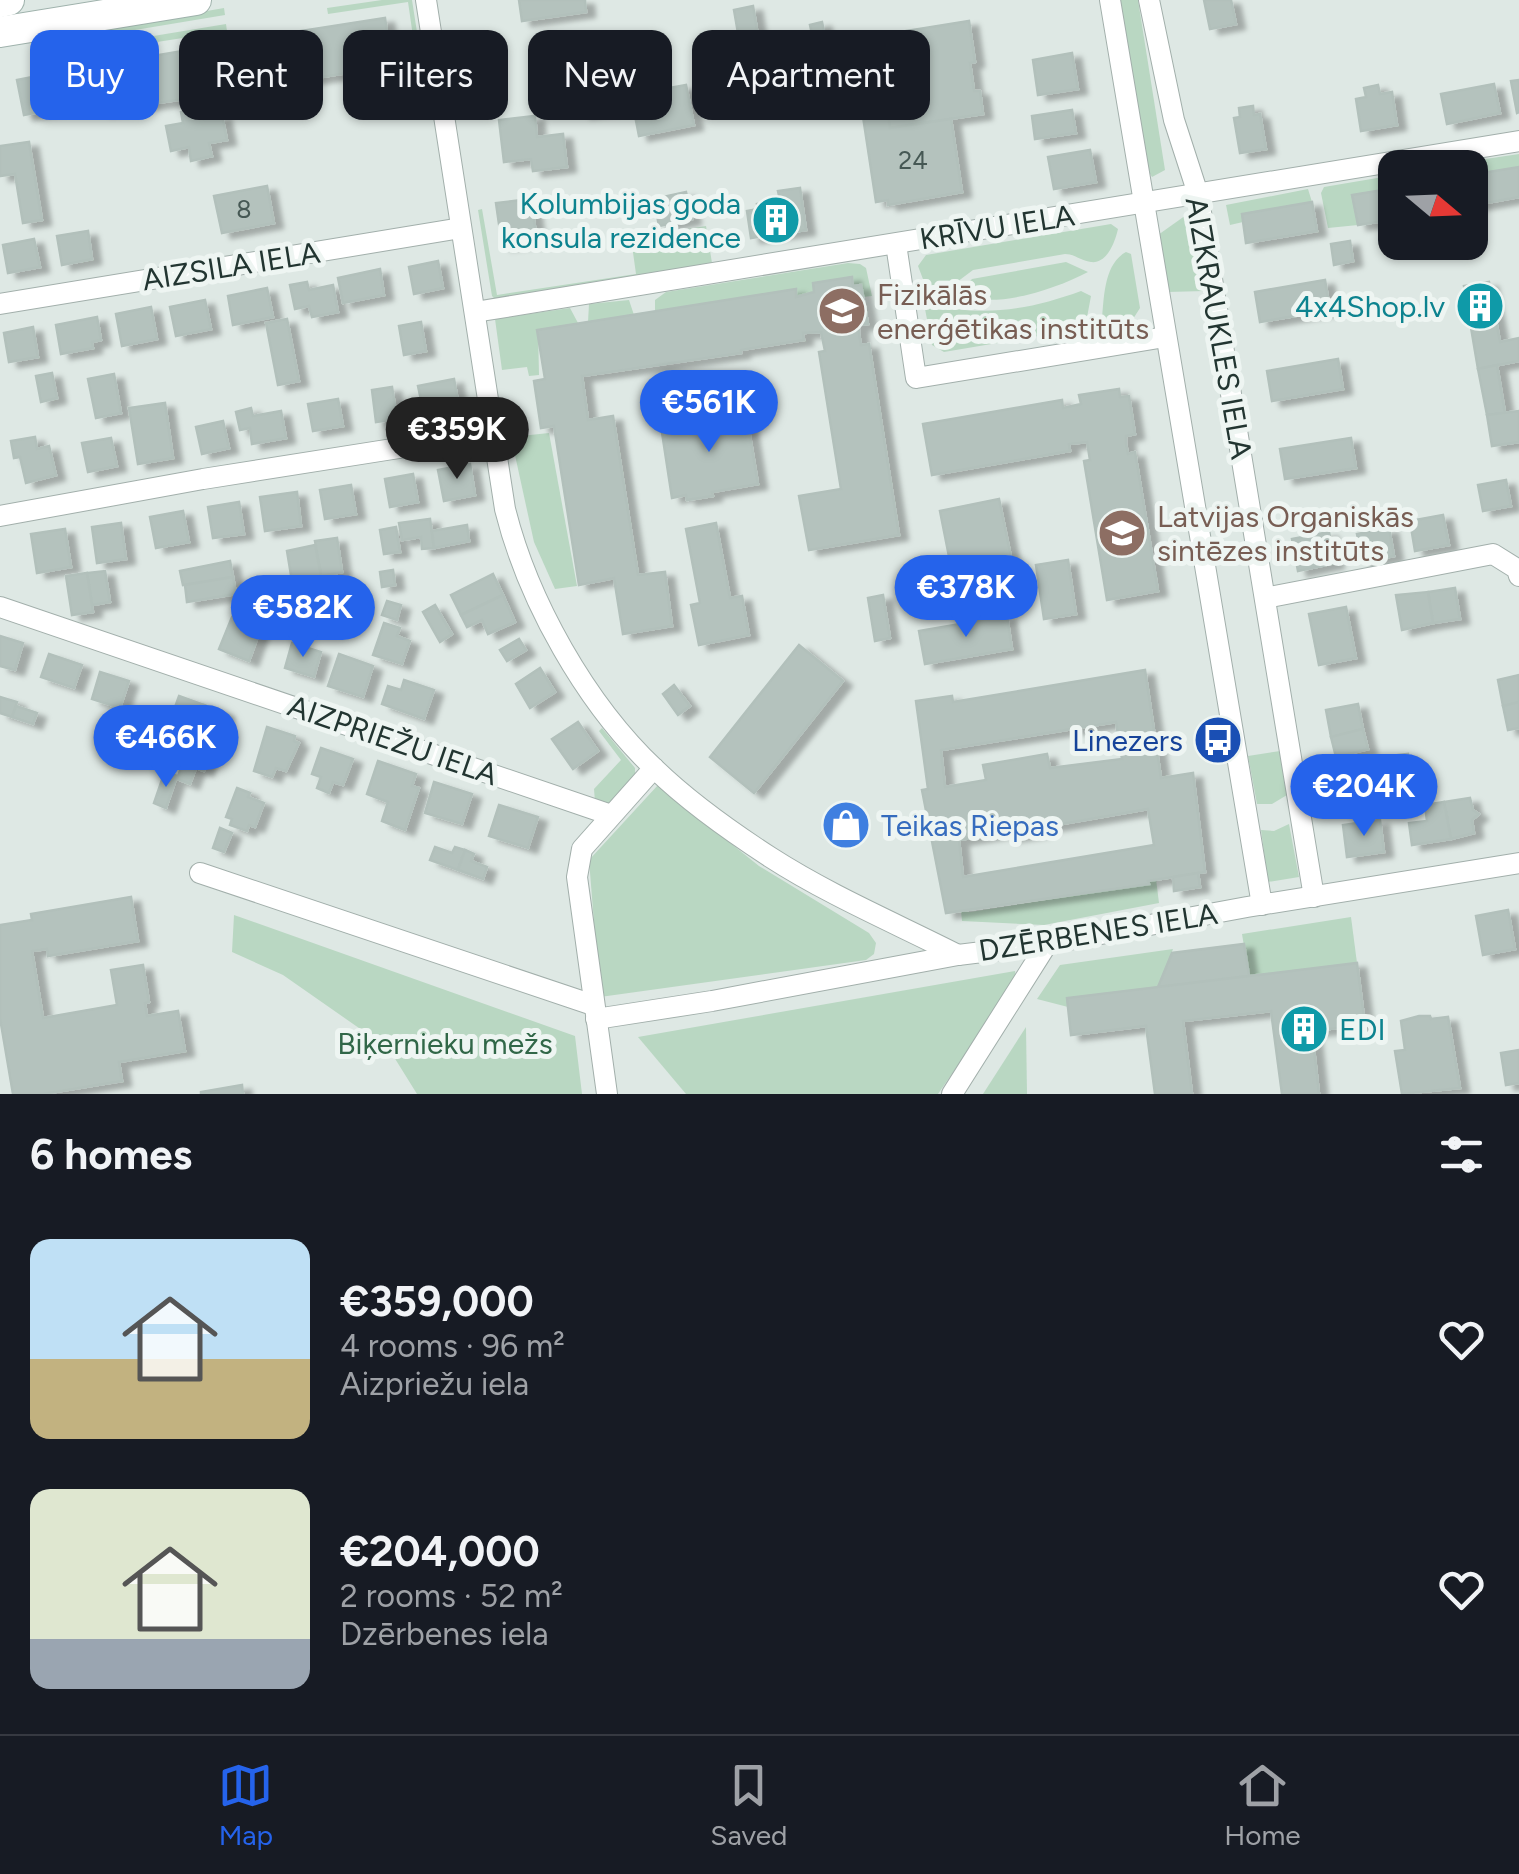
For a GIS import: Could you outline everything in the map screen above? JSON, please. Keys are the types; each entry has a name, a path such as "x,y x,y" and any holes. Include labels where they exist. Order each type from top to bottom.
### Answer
{"main road":[{"path":"0,2 10,0"},
{"path":"0,32 196,0"}],"street":[{"name":"DZĒRBENES IELA","path":"426,0 512,535 537,599 573,666 654,768 771,857 814,883 958,954 1047,944 1519,863"},
{"name":"AIZKRAUKLES IELA","path":"1110,0 1262,905"},
{"name":"AIZKRAUKLES IELA","path":"1150,0 1174,120 1198,194 1314,897"},
{"name":"KRĪVU IELA","path":"475,312 1519,141"},
{"name":"AIZSILA IELA","path":"0,304 461,228"},
{"path":"896,244 916,378 1165,337"},
{"path":"0,516 494,433"},
{"path":"1265,598 1494,554 1516,569 1519,576"},
{"name":"AIZPRIEŽU IELA","path":"0,607 611,815"},
{"path":"607,1094 576,876 582,849 654,768"},
{"path":"200,873 594,1012 730,998 958,954"},
{"path":"952,1094 1047,944"}],"green space":[{"path":"412,0 417,30 412,30 408,2 328,14 327,8"},
{"path":"1119,0 1138,0 1165,170 1152,177 1147,169"},
{"path":"224,8 225,15 135,30 98,30"},
{"path":"226,24 227,30 190,30"},
{"path":"179,32 179,39 159,42 159,35"},
{"path":"1519,154 1519,167 1488,172 1488,159"},
{"path":"1378,178 1378,191 1353,195 1358,225 1328,228 1321,193 1324,187"},
{"path":"1308,189 1312,202 1242,214 1243,222 1230,225 1226,205"},
{"path":"482,209 497,295 636,274 631,238 706,226 712,263 495,299 478,210"},
{"path":"1189,213 1205,291 1167,292 1158,235"},
{"path":"1111,224 1118,229 1115,240 1106,256 1097,262 1065,254 973,270 941,294 926,287 918,266 926,255"},
{"path":"1126,252 1131,254 1140,308 1133,319 1107,323 1102,319 1107,282 1113,264"},
{"path":"1066,262 1088,272 1024,296 989,300 957,294 972,279"},
{"path":"848,263 866,268 872,296 863,297 861,285 853,286 851,277 814,283 814,292 796,297 796,290 655,312 655,300 666,292"},
{"path":"1081,291 1091,296 1085,328 944,352 932,345 925,309 931,304 1007,310"},
{"path":"629,300 634,315 588,322 589,304"},
{"path":"570,308 578,323 538,330 539,375 529,376 527,367 502,370 495,319"},
{"path":"549,433 577,586 555,589 534,542 511,437"},
{"path":"602,728 635,768 635,778 606,806 595,802 594,789 621,760 599,731"},
{"path":"1280,751 1287,795 1272,804 1257,804 1248,756"},
{"path":"658,785 759,866 869,933 876,943 874,954 866,960 600,997 589,860"},
{"path":"1289,824 1299,877 1268,882 1261,830 1274,831"},
{"path":"1156,879 1159,903 1044,925 962,921 961,911 1148,884"},
{"name":"Biķernieku mežs","path":"234,915 575,1036 582,1094 417,1094 389,1049 283,975 232,952"},
{"path":"1351,917 1357,963 1249,976 1242,934"},
{"path":"1173,949 1158,987 1067,998 1068,1007 1037,999 1060,965"},
{"path":"1015,971 1016,981 938,1094 686,1094 638,1037"},
{"path":"1026,1027 1027,1094 983,1094"}],"building":[{"path":"519,0 585,0 586,12 522,21"},
{"path":"1204,0 1231,0 1236,24 1210,29"},
{"path":"753,6 757,30 737,30 734,10"},
{"path":"385,18 387,30 343,30 343,74 323,77 323,30 308,30"},
{"path":"969,21 975,62 970,63 974,91 980,91 983,114 890,128 889,120 930,120 930,30 913,30"},
{"path":"822,22 824,30 811,30 810,25"},
{"path":"179,52 179,100 159,103 159,55"},
{"path":"1072,53 1078,89 1038,95 1033,60"},
{"path":"30,77 30,114 24,115 17,80"},
{"path":"1519,80 1519,112 1517,113 1511,81"},
{"path":"1494,84 1500,113 1447,124 1441,94"},
{"path":"686,85 694,125 639,136 636,120 672,120 672,88"},
{"path":"1378,85 1380,94 1392,92 1397,125 1361,131 1356,99 1366,97 1364,88"},
{"path":"1253,106 1254,115 1260,114 1266,149 1240,153 1234,118 1240,117 1239,108"},
{"path":"1072,110 1076,133 1035,139 1032,116"},
{"path":"951,119 962,192 888,205 888,200 876,202 864,120 889,120 890,128"},
{"path":"182,120 223,120 227,140 209,143 212,156 191,161 189,147 171,151 166,126 183,123"},
{"path":"499,120 535,120 537,137 563,134 567,167 533,171 531,159 504,162"},
{"path":"29,142 42,220 23,223 15,174 0,176 0,146"},
{"path":"1090,150 1096,182 1054,189 1048,157"},
{"path":"1519,167 1519,197 1488,203 1488,172"},
{"path":"267,186 274,223 222,233 214,196"},
{"name":"Kolumbijas goda konsula rezidence","path":"800,188 806,230 751,238 747,211 758,209 757,204 780,200 778,191"},
{"path":"1378,191 1378,222 1358,225 1352,195"},
{"path":"686,192 692,219 659,226 654,199"},
{"path":"531,199 537,241 502,245 496,203"},
{"path":"1312,202 1317,231 1246,243 1242,214"},
{"path":"88,231 92,259 62,265 57,236"},
{"path":"34,239 40,267 8,273 3,245"},
{"path":"1350,241 1353,261 1334,265 1331,244"},
{"path":"438,261 443,288 414,294 409,267"},
{"path":"380,269 384,295 343,303 338,278"},
{"path":"852,277 853,286 861,285 868,324 859,325 859,334 861,345 869,344 899,535 809,550 799,496 841,489 819,352 825,351 821,332 803,333 804,340 741,353 582,376 588,420 613,416 638,575 665,572 672,626 623,634 614,578 579,585 554,426 541,428 534,381 545,379 537,330 796,289 796,297 814,292 813,283"},
{"path":"1325,280 1330,310 1260,322 1255,292"},
{"path":"307,282 309,290 333,285 338,312 312,317 309,306 295,309 290,285"},
{"name":"4x4Shop.lv","path":"1489,282 1500,342 1519,338 1519,361 1478,369 1464,286"},
{"path":"267,288 273,317 233,325 228,296"},
{"path":"205,300 211,329 176,336 170,307"},
{"path":"151,307 157,339 122,346 116,314"},
{"path":"97,317 101,340 92,342 93,348 61,354 56,325"},
{"path":"287,319 299,381 278,385 266,323"},
{"path":"421,322 426,351 404,355 399,326"},
{"path":"33,327 38,357 9,362 4,333"},
{"path":"1338,359 1343,389 1272,401 1267,371"},
{"path":"1497,365 1505,413 1487,415 1478,369"},
{"path":"52,373 57,398 41,402 36,376"},
{"path":"114,374 121,413 96,418 88,379"},
{"path":"454,379 459,407 424,414 418,386"},
{"path":"392,387 397,419 376,422 372,390"},
{"name":"Latvijas Organiskās sintēzes institūts","path":"1119,389 1120,397 1129,396 1135,434 1126,436 1126,444 1128,454 1135,452 1158,591 1107,600 1084,461 1090,460 1087,442 1069,444 1070,451 932,475 923,424 1062,400 1063,408 1081,404 1079,395"},
{"path":"338,399 343,426 313,431 308,404"},
{"path":"165,403 173,458 138,464 129,408"},
{"path":"251,408 253,416 281,411 286,438 252,444 250,428 240,430 236,412"},
{"path":"1519,411 1519,442 1492,446 1487,415"},
{"path":"746,412 758,484 712,492 713,496 672,498 661,426 680,418 680,422"},
{"path":"223,421 229,448 202,454 196,427"},
{"path":"35,437 37,449 49,446 56,475 26,483 20,457 14,458 11,441"},
{"path":"111,438 117,466 88,472 82,443"},
{"path":"1351,438 1356,468 1285,479 1280,449"},
{"path":"470,464 475,495 444,501 438,470"},
{"path":"413,474 418,502 390,507 385,479"},
{"path":"1506,480 1511,506 1483,511 1478,485"},
{"path":"351,485 356,514 325,519 320,490"},
{"path":"297,492 301,526 265,531 260,497"},
{"path":"999,499 1019,596 1003,599 1000,583 956,592 940,511"},
{"path":"239,502 244,534 213,538 208,507"},
{"path":"183,511 189,542 156,548 150,517"},
{"path":"1443,515 1449,545 1415,551 1410,521"},
{"path":"430,519 434,548 422,549 421,537 402,540 399,523"},
{"path":"121,523 126,559 97,563 92,527"},
{"path":"716,523 730,598 742,596 749,635 699,645 691,605 700,603 686,529"},
{"path":"467,525 469,541 434,548 432,531"},
{"path":"396,527 400,552 384,554 380,530"},
{"path":"1389,528 1394,556 1363,562 1357,534"},
{"path":"65,529 71,567 37,573 31,534"},
{"path":"1329,532 1335,563 1298,571 1292,539"},
{"path":"337,538 342,572 321,576 315,541"},
{"path":"315,545 321,576 292,581 287,551"},
{"path":"1068,560 1076,614 1044,619 1036,565"},
{"path":"230,561 233,577 183,585 180,571"},
{"path":"393,570 395,585 382,587 380,572"},
{"path":"105,571 110,602 92,605 87,573"},
{"path":"87,573 93,612 72,615 66,576"},
{"path":"493,574 503,595 461,615 451,595"},
{"path":"233,577 236,594 187,602 185,585"},
{"path":"269,585 304,596 296,621 261,609"},
{"path":"1455,588 1460,619 1433,623 1428,592"},
{"path":"1428,592 1433,623 1402,630 1396,595"},
{"path":"503,595 515,622 488,634 482,620 467,627 461,615"},
{"path":"883,595 890,638 875,641 868,598"},
{"path":"387,601 401,605 397,620 382,615"},
{"path":"435,605 452,634 440,642 423,612"},
{"path":"1346,607 1356,658 1319,665 1309,614"},
{"path":"1007,616 1012,649 925,664 919,631"},
{"path":"232,617 261,628 249,661 219,649"},
{"path":"384,623 400,628 397,636 410,641 402,664 373,655"},
{"path":"0,636 23,643 15,670 0,666"},
{"path":"519,639 526,650 507,661 500,650"},
{"path":"292,643 321,652 314,677 285,668"},
{"path":"799,645 843,681 754,793 710,757"},
{"path":"49,654 82,665 74,688 41,677"},
{"path":"339,654 373,666 363,697 328,686"},
{"path":"540,668 555,692 530,708 516,684"},
{"path":"1145,670 1161,778 1193,773 1205,872 1148,881 1149,884 946,913 922,790 928,789 916,701 952,696 953,702","holes":["1116,722 1122,759 1050,768 1047,754 983,765 986,780 945,787 941,750","1148,809 1154,845 963,877 959,840 1007,832 1008,837 1040,832 1039,828"]},
{"path":"100,672 129,681 120,708 92,699"},
{"path":"1519,675 1519,702 1503,706 1498,680"},
{"path":"404,680 434,690 424,719 382,704 388,686 401,690"},
{"path":"674,685 690,706 678,715 663,694"},
{"path":"179,696 204,705 194,733 169,724"},
{"path":"0,697 17,702 12,717 0,713"},
{"path":"1519,702 1519,728 1508,730 1503,706"},
{"path":"1358,704 1363,729 1331,737 1326,710"},
{"path":"204,705 225,713 204,771 196,768 190,784 177,779"},
{"path":"16,706 37,713 33,724 12,717"},
{"path":"111,719 142,727 134,756 104,749"},
{"path":"578,722 598,751 573,769 552,739"},
{"path":"267,727 295,736 294,741 299,743 286,771 276,768 272,777 254,771"},
{"path":"1363,729 1368,749 1336,757 1331,737"},
{"path":"321,748 353,759 343,785 333,782 329,793 317,788 321,777 312,774"},
{"path":"1408,754 1413,798 1384,801 1380,757"},
{"path":"378,761 416,774 412,786 419,788 405,830 382,821 388,802 367,794"},
{"path":"165,771 177,776 166,808 154,803"},
{"path":"434,782 472,794 462,824 425,813"},
{"path":"237,788 264,803 255,827 249,825 247,831 230,825 232,819 226,817"},
{"path":"1470,798 1473,810 1479,814 1472,820 1474,833 1451,839 1444,802"},
{"path":"1444,802 1451,839 1412,845 1409,823 1427,821 1425,805"},
{"path":"499,805 538,817 528,848 489,836"},
{"path":"1380,820 1384,852 1347,857 1343,825"},
{"path":"220,828 232,833 224,852 213,848"},
{"path":"435,847 452,853 455,847 465,850 458,870 430,860"},
{"path":"465,850 474,854 471,861 487,867 483,879 458,870"},
{"path":"1198,873 1200,887 1174,891 1173,877"},
{"path":"131,897 138,941 48,956 47,949 32,951 43,1018 117,1005 111,970 143,965 149,1002 145,1003 147,1016 178,1011 185,1051 119,1062 122,1081 43,1094 13,1094 0,1018 0,925 32,920 31,914"},
{"path":"1508,910 1515,949 1483,955 1476,916"},
{"path":"1244,944 1249,976 1158,987 1172,953"},
{"name":"EDI","path":"1357,963 1365,1025 1312,1031 1319,1094 1282,1094 1271,1011 1183,1021 1192,1094 1155,1094 1146,1026 1071,1035 1067,998"},
{"path":"1419,1016 1448,1017 1460,1088 1402,1094 1395,1051 1405,1050 1401,1021"},
{"path":"1519,1050 1519,1083 1506,1085 1501,1053"},
{"path":"242,1085 243,1094 201,1094 201,1092"}],"place":[{"name":"Kolumbijas goda konsula rezidence","path":"776,220"},
{"name":"4x4Shop.lv","path":"1480,306"},
{"name":"Fizikālās enerģētikas institūts","path":"842,311"},
{"name":"Latvijas Organiskās sintēzes institūts","path":"1122,533"},
{"name":"Linezers","path":"1218,740"},
{"name":"Teikas Riepas","path":"846,825"},
{"name":"EDI","path":"1304,1029"}]}
